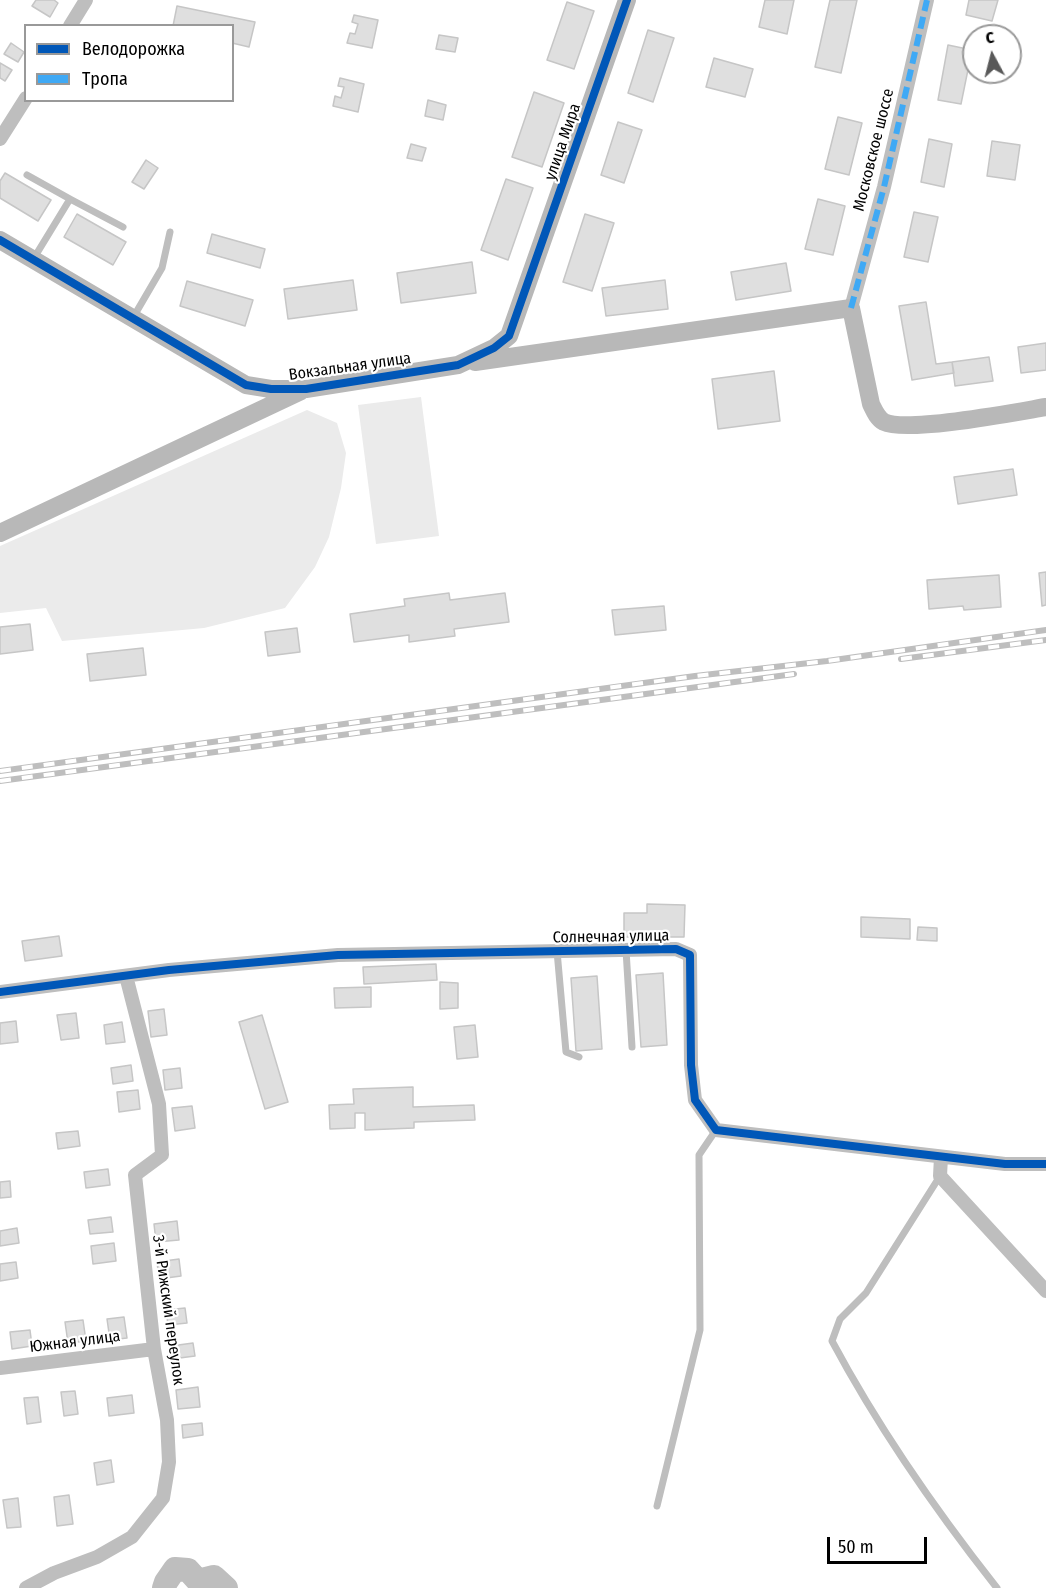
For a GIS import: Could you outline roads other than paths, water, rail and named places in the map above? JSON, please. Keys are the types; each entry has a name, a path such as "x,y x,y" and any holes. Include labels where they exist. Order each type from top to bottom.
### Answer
{"street":[{"path":"73,24 86,0"},
{"name":"улица Мира","path":"524,293 627,0"},
{"name":"Московское шоссе","path":"851,308 884,187 927,0"},
{"path":"0,139 24,101"},
{"name":"Вокзальная улица","path":"0,240 246,386 271,389 306,389 458,365 494,348 509,336 524,293"},
{"path":"524,293 520,338 530,348 542,352"},
{"path":"458,365 851,308 871,404 877,416 883,421 906,426 1046,407"},
{"path":"0,533 306,389"},
{"name":"Солнечная улица","path":"0,992 169,970 338,955 676,949 690,955 691,1065 695,1100 716,1130"},
{"name":"3-й Рижский переулок","path":"26,1588 54,1573 97,1557 132,1537 164,1497 169,1462 167,1420 153,1349 135,1175 162,1155 159,1104 126,976"},
{"path":"716,1130 1005,1164 1046,1164"},
{"path":"940,1157 940,1176 1046,1291"},
{"name":"Южная улица","path":"0,1368 153,1349"}],"lane":[{"path":"27,175 123,227"},
{"path":"33,260 70,199"},
{"path":"133,318 162,268 170,232"},
{"path":"626,950 632,1047"},
{"path":"558,951 566,1052 579,1057"},
{"path":"657,1506 700,1330 699,1155 716,1130"},
{"path":"940,1176 866,1293 840,1319 832,1341 853,1380 953,1532 997,1588"}],"waterway":[{"path":"164,1588 175,1569 188,1570 198,1581 214,1577 226,1588"}],"railway":[{"path":"0,771 1046,630"},
{"path":"901,659 1046,640"},
{"path":"0,781 794,674"}]}
